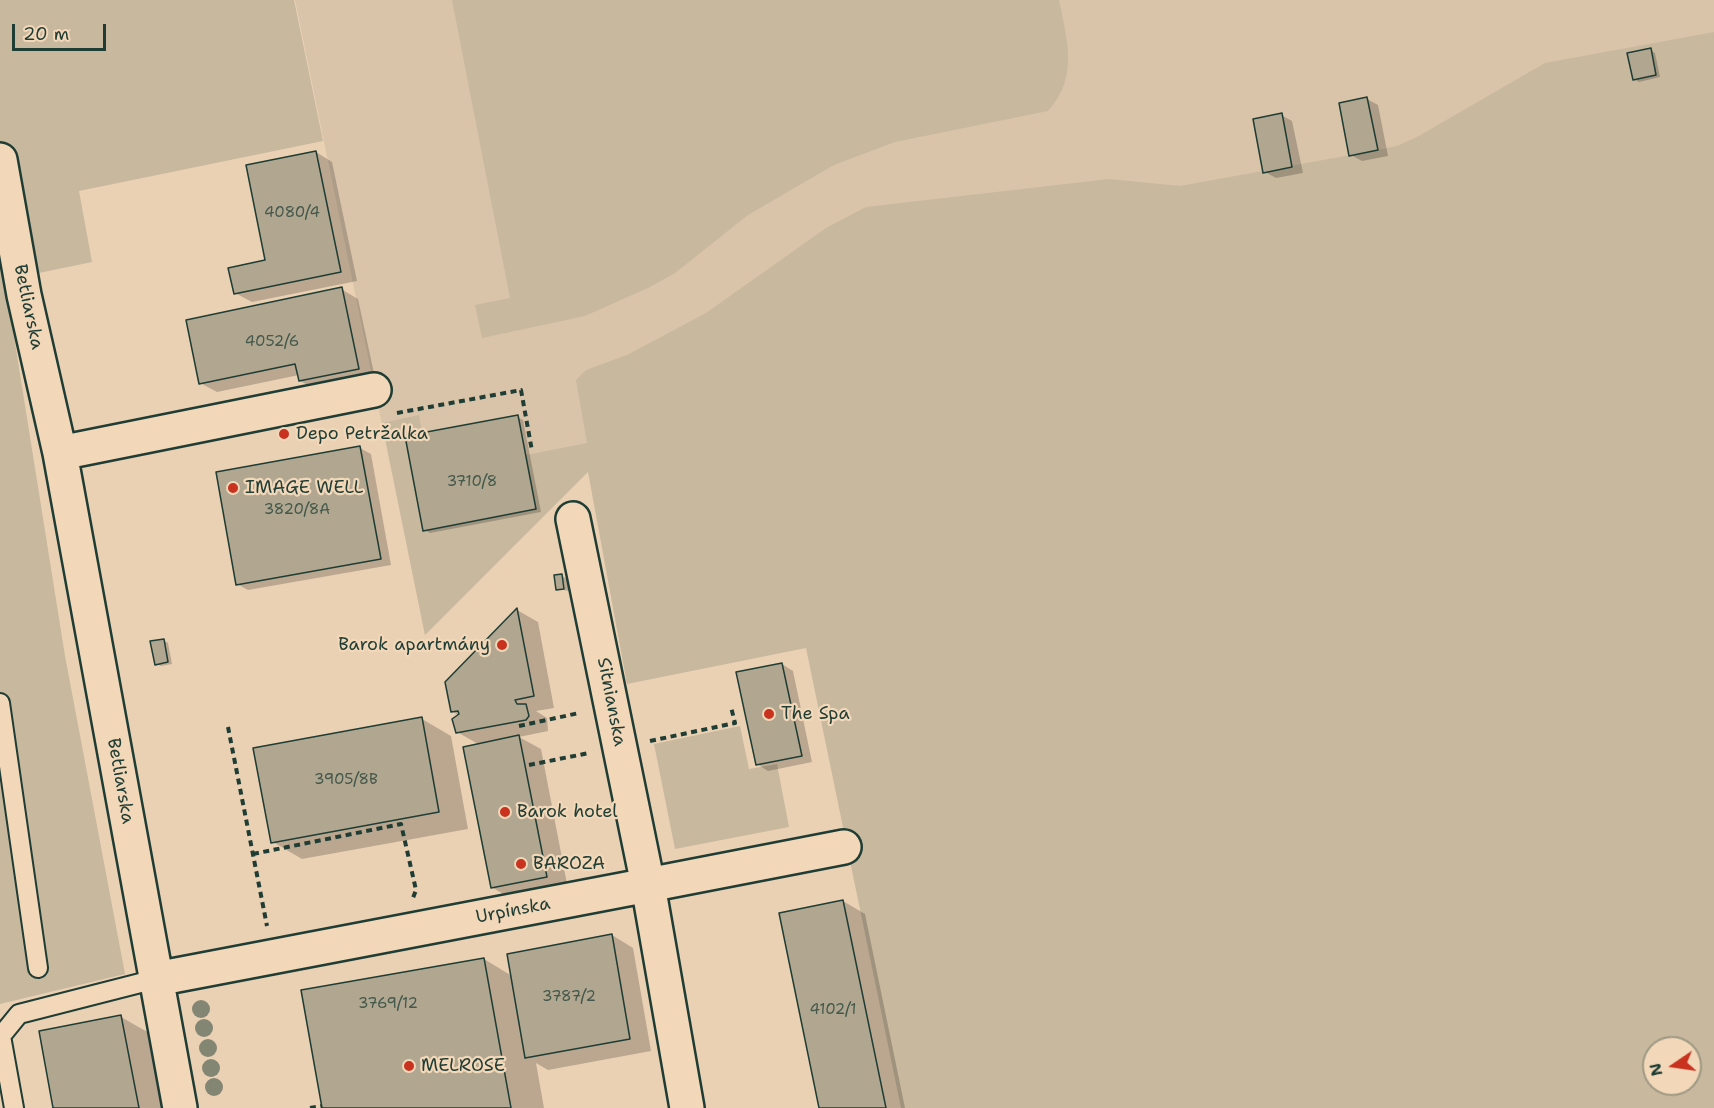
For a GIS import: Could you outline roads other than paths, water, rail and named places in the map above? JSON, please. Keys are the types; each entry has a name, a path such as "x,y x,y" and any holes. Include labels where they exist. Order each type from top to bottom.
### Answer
{"street":[{"name":"Betliarska","path":"0,160 24,295 60,453 180,1108"},
{"path":"60,453 383,402"},
{"name":"Sitnianska","path":"573,519 648,885"},
{"name":"Urpínska","path":"156,978 844,847"},
{"path":"648,885 687,1108"}],"lane":[{"path":"0,703 38,969"},
{"path":"14,1108 1,1036 19,1014 156,978"}],"place":[{"name":"Depo Petržalka","path":"284,434"},
{"name":"IMAGE WELL","path":"233,488"},
{"name":"Barok apartmány","path":"502,645"},
{"name":"The Spa","path":"769,714"},
{"name":"Barok hotel","path":"505,812"},
{"name":"BAROZA","path":"521,864"},
{"name":"MELROSE","path":"409,1066"}]}
